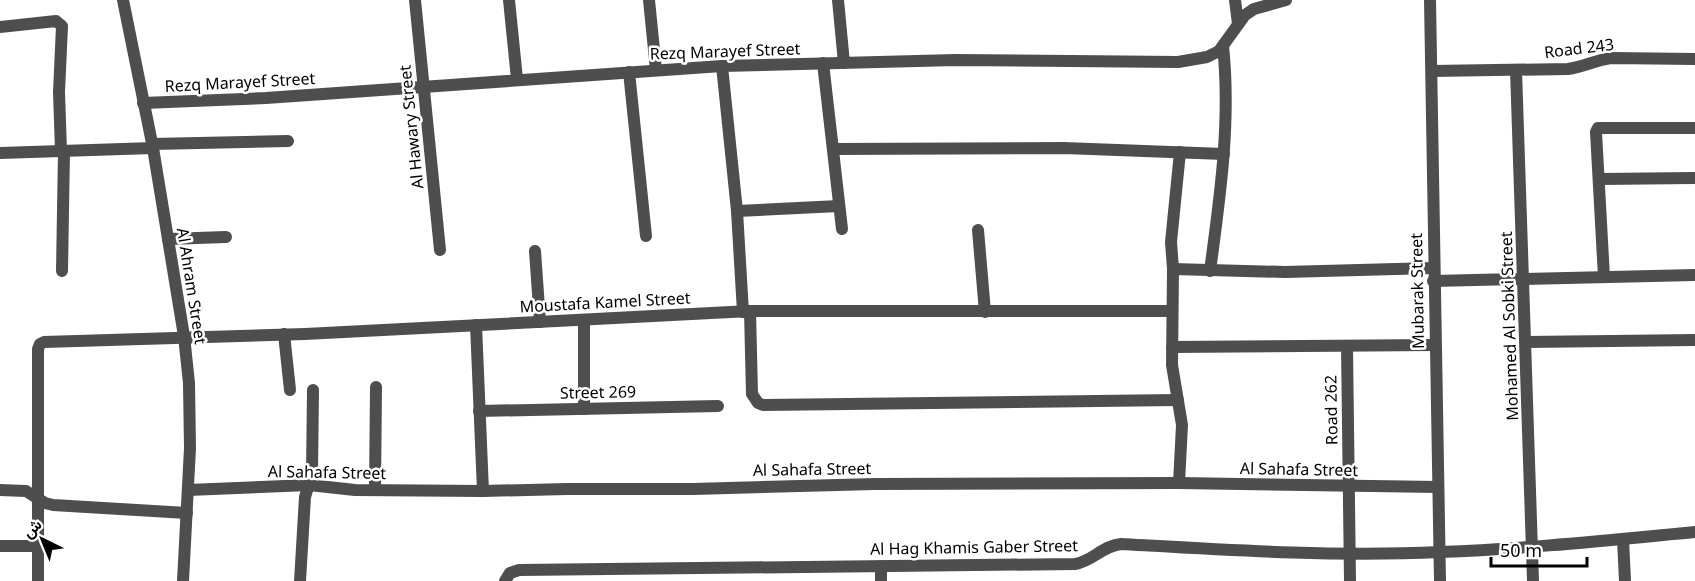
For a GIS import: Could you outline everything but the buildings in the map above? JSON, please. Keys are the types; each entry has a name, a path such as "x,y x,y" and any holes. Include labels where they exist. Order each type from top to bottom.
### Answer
{"street":[{"name":"Al Ahram Street","path":"123,0 152,146 184,336 189,383 190,448 183,581"},
{"name":"Al Hawary Street","path":"415,0 440,250"},
{"path":"509,0 517,79"},
{"path":"650,0 656,70"},
{"path":"838,0 844,63"},
{"path":"1235,0 1238,24"},
{"name":"Rezq Marayef Street","path":"143,103 266,98 722,66 956,60 1178,62 1207,57 1223,46 1245,15 1254,9 1286,0"},
{"name":"Mubarak Street","path":"1430,0 1440,581"},
{"path":"0,27 56,21 62,26 59,92 63,151 62,271"},
{"path":"1210,271 1224,154 1226,72 1223,46"},
{"name":"Road 243","path":"1432,71 1577,68 1601,59 1611,58 1695,59"},
{"path":"823,63 842,229"},
{"path":"722,66 747,312 752,394 758,403 763,405 1178,400"},
{"name":"Mohamed Al Sobki Street","path":"1516,70 1533,581"},
{"path":"629,72 646,236"},
{"path":"1604,277 1596,132 1598,128 1695,128"},
{"path":"0,153 288,141"},
{"path":"833,149 1030,148 1224,154"},
{"path":"1179,483 1182,425 1172,365 1171,242 1180,152"},
{"path":"1599,179 1695,178"},
{"path":"737,211 839,206"},
{"path":"978,230 985,312"},
{"path":"168,239 226,237"},
{"path":"535,251 540,322"},
{"path":"1173,269 1359,271 1433,267"},
{"path":"1434,281 1695,275"},
{"name":"Moustafa Kamel Street","path":"39,500 38,349 40,344 747,312 1172,311"},
{"path":"584,320 584,409"},
{"path":"476,325 483,491"},
{"path":"284,334 290,390"},
{"path":"1526,342 1695,340"},
{"path":"1172,347 1435,345"},
{"name":"Road 262","path":"1347,346 1350,581"},
{"path":"375,490 376,387"},
{"path":"300,581 305,497 312,474 313,390"},
{"name":"Street 269","path":"479,411 718,406"},
{"name":"Al Sahafa Street","path":"188,490 309,485 355,490 483,491 874,484 1179,483 1438,486"},
{"path":"0,490 26,491 39,500 53,504 187,513"},
{"path":"38,581 39,500"},
{"name":"Al Hag Khamis Gaber Street","path":"505,581 510,573 519,570 1075,564 1089,560 1106,547 1121,544 1350,554 1532,547 1695,532"},
{"path":"1623,539 1624,581"},
{"path":"0,546 39,546"},
{"path":"881,566 881,581"}]}
